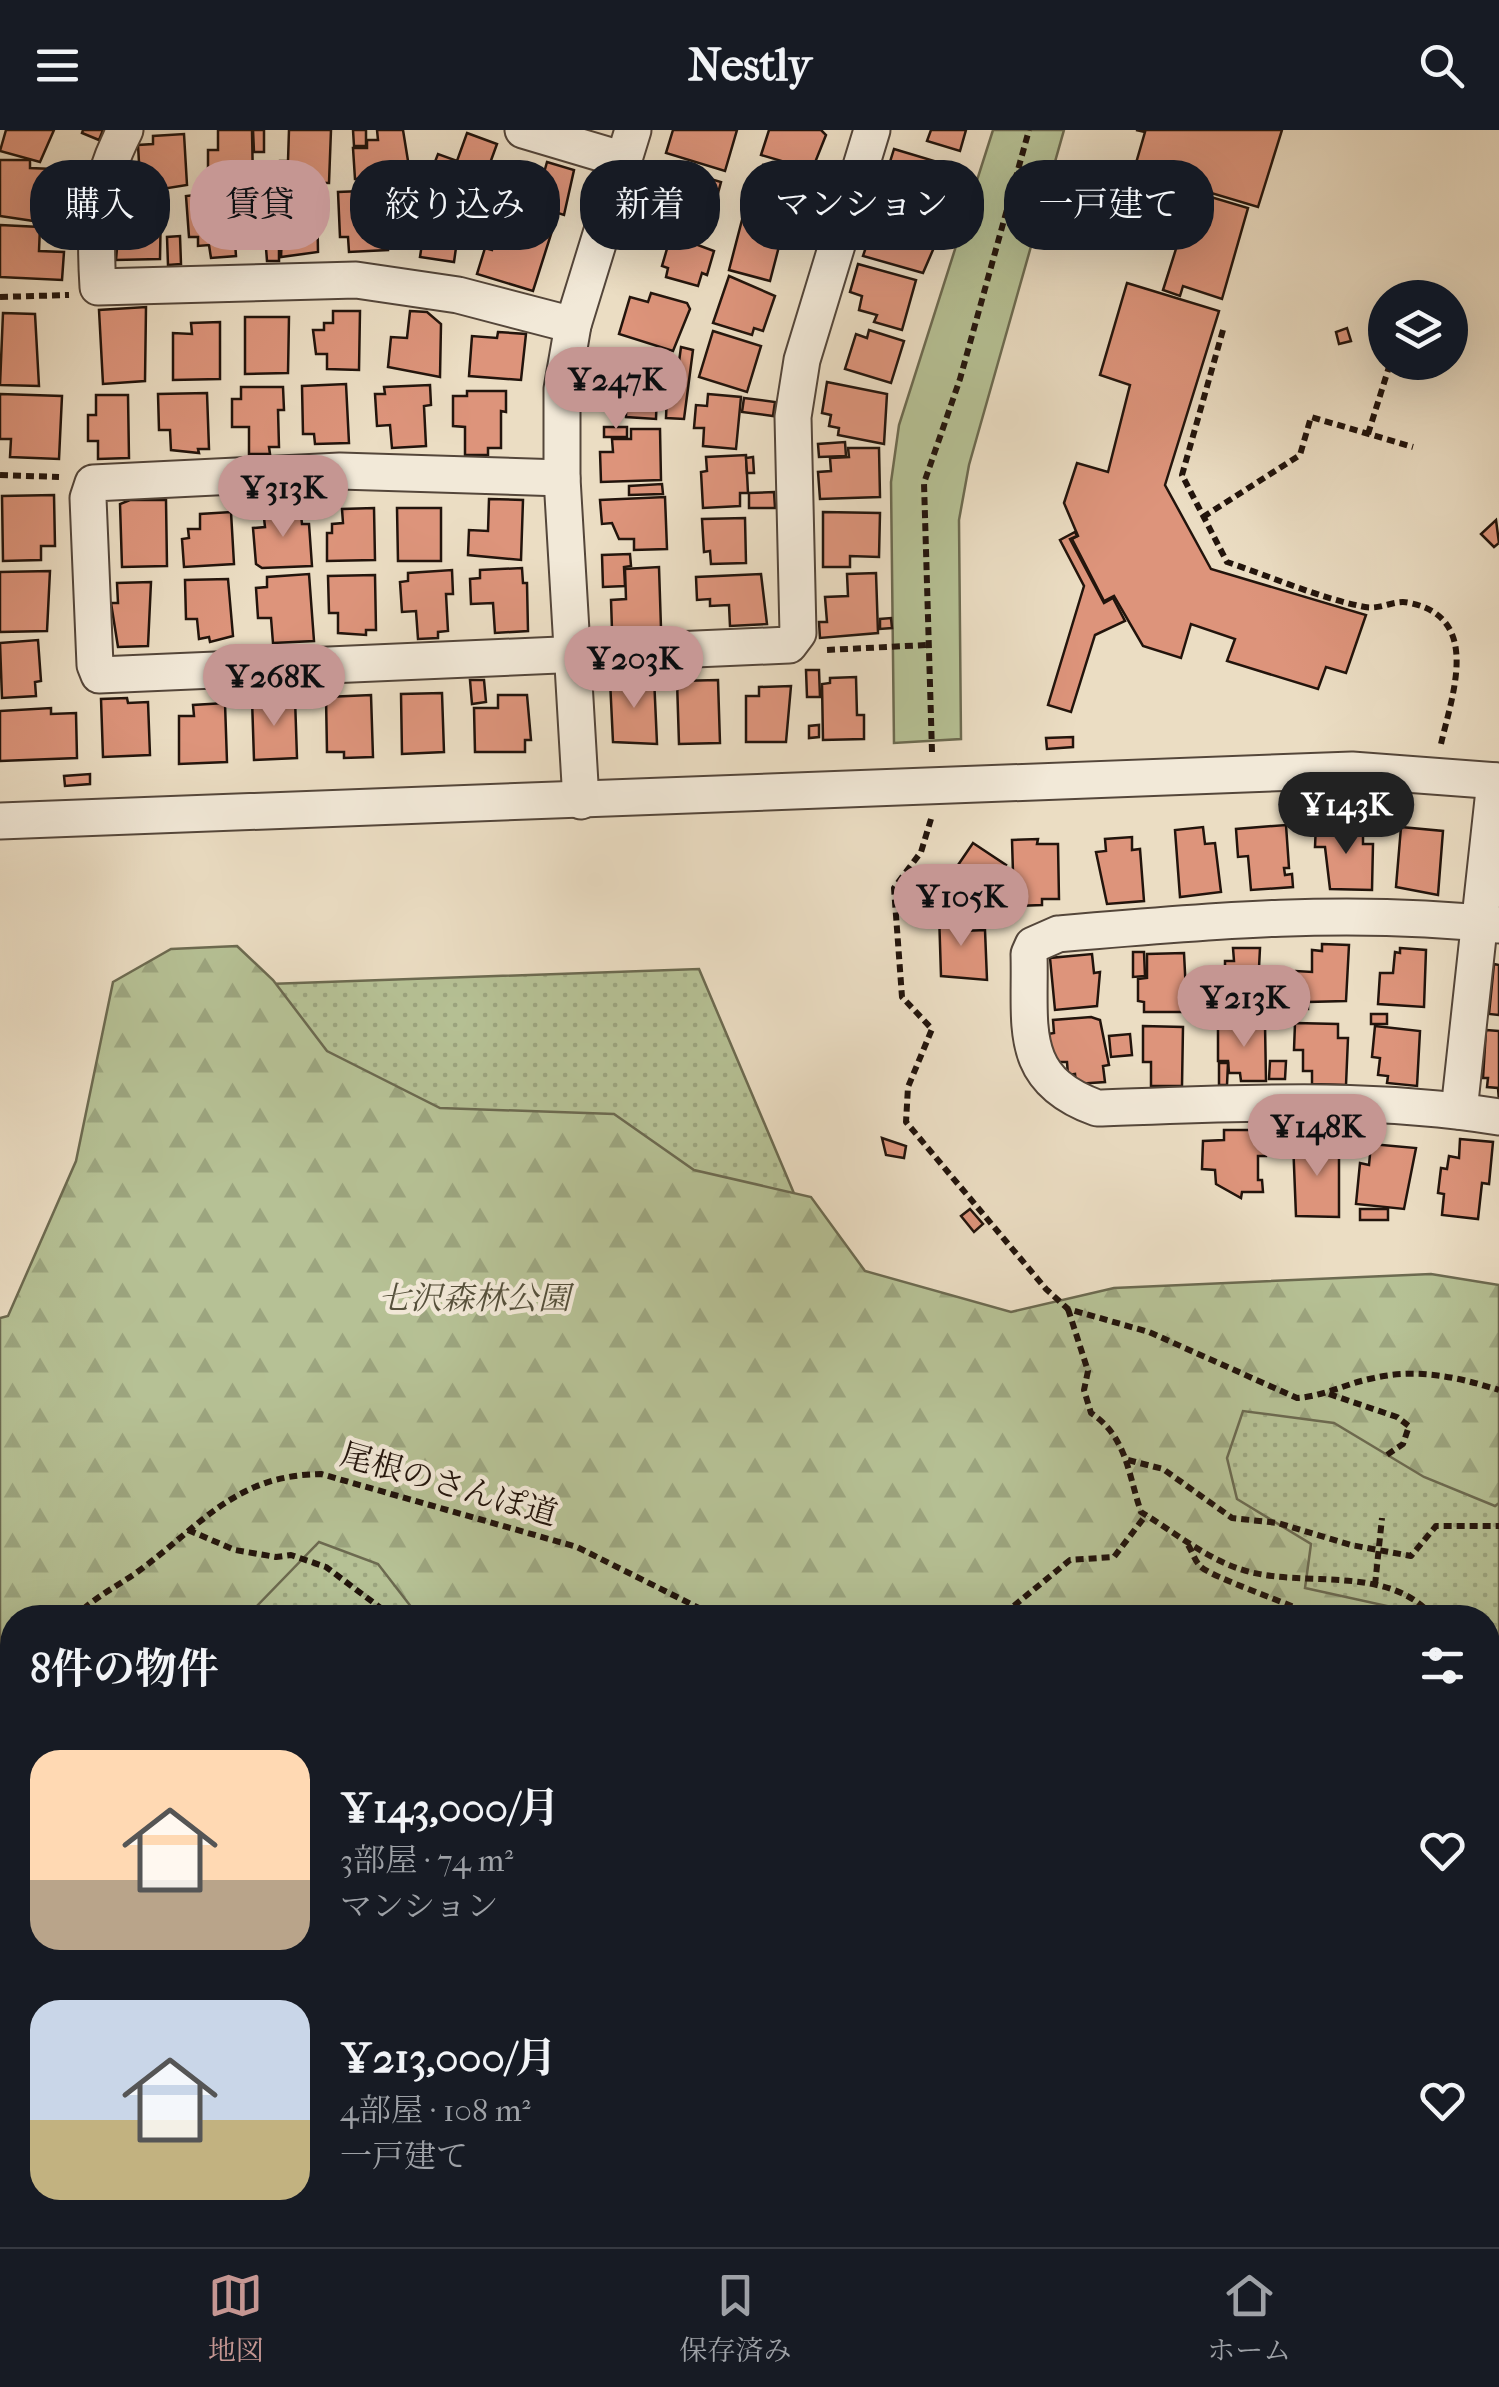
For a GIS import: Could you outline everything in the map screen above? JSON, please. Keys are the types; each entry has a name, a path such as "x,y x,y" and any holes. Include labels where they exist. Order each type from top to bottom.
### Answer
{"street":[{"path":"125,130 101,182 94,229 98,287 356,280 458,295 573,325"},
{"path":"523,130 628,145 573,325 562,390 562,478 581,801"},
{"path":"562,478 340,470 93,482 88,498 94,665 99,675 789,645 798,633 796,398 802,360 872,130"},
{"path":"0,820 1352,770 1497,781 1488,924 1460,1110"},
{"path":"1488,924 1334,914 1058,934 1033,946 1030,954 1032,1046 1052,1084 1066,1097 1097,1108 1308,1102 1460,1110 1499,1117"}],"path":[{"path":"933,758 926,645 924,483 960,379 1029,130"},
{"path":"0,297 86,295 98,287"},
{"path":"1224,330 1182,475 1203,517 1227,562 1368,608 1411,603 1447,621 1458,642 1458,663 1440,745"},
{"path":"1368,434 1385,380"},
{"path":"1203,517 1300,455 1311,417 1413,447"},
{"path":"0,474 93,482"},
{"path":"792,640 811,650 926,645"},
{"path":"931,831 894,888 902,998 932,1029 908,1087 906,1122 1046,1289 1068,1309 1149,1332 1297,1398 1329,1394 1374,1378 1446,1373 1499,1390"},
{"path":"1068,1309 1088,1372 1084,1390 1090,1414 1108,1425 1128,1460 1132,1485 1146,1515 1188,1544 1248,1572 1375,1585 1418,1597 1424,1605"},
{"path":"1329,1394 1397,1416 1408,1426 1403,1444 1384,1457"},
{"path":"1128,1460 1163,1469 1232,1518 1278,1523 1376,1550 1411,1556 1436,1526 1499,1526"},
{"name":"尾根のさんぽ道","path":"86,1605 135,1574 188,1530 251,1486 287,1474 321,1474 577,1547 693,1605"},
{"path":"1015,1605 1070,1560 1114,1557 1146,1515"},
{"path":"1375,1585 1382,1518"},
{"path":"188,1530 235,1550 276,1557 291,1554 326,1567 377,1605"},
{"path":"1188,1544 1200,1566 1293,1605"}],"green space":[{"path":"993,130 1064,130 1055,160 1004,160 1004,250 1030,250 969,465 959,520 961,739 894,743 891,482 899,425 955,250 984,250 983,160"},
{"name":"七沢森林公園","path":"237,946 273,980 327,1051 440,1108 614,1114 694,1170 811,1197 865,1271 1011,1312 1114,1288 1431,1274 1499,1285 1499,1503 1495,1506 1424,1477 1334,1423 1243,1411 1227,1458 1237,1499 1311,1544 1305,1588 1383,1605 410,1605 378,1564 319,1542 258,1605 0,1605 0,1318 8,1316 76,1161 113,982 171,949"},
{"name":"七沢森林公園","path":"699,969 837,1295 1091,1365 1499,1325 1499,1605 0,1605 0,1356 153,988"}],"building":[{"path":"6,130 54,130 41,160 0,151"},
{"path":"103,130 99,140 82,133"},
{"path":"218,130 252,130 253,160 208,160 208,150 218,150"},
{"path":"253,130 264,130 264,152 254,152"},
{"path":"289,130 331,130 330,160 288,160"},
{"path":"353,130 366,130 366,146 354,146"},
{"path":"377,130 403,130 408,160 354,160 353,148 367,148 367,140 378,140"},
{"path":"673,130 737,130 725,171 720,169 720,160 689,160 666,153"},
{"path":"769,130 821,130 826,135 816,160 778,160 761,155"},
{"path":"931,130 966,130 960,151 927,141"},
{"path":"1136,130 1282,130 1258,207 1214,194 1214,160 1137,160 1145,132"},
{"path":"467,133 497,144 491,160 457,160"},
{"path":"184,134 187,185 170,188 170,160 139,160 138,145 153,144 153,136"},
{"path":"894,149 931,160 891,160"},
{"path":"0,160 30,160 30,220 0,216"},
{"path":"560,166 574,170 564,215 560,214"},
{"path":"338,192 350,192 350,250 388,250 349,252 348,237 340,237"},
{"path":"186,196 190,196 190,237 189,237"},
{"path":"1214,198 1248,208 1222,299 1183,286 1180,296 1163,290 1176,250 1214,250"},
{"path":"0,225 30,226 30,250 64,252 62,280 0,277"},
{"path":"740,228 740,250 778,250 770,281 729,270"},
{"path":"180,236 181,264 168,265 170,237"},
{"path":"117,250 160,250 160,259 116,260"},
{"path":"210,250 236,250 236,256 211,258"},
{"path":"266,250 279,250 279,261 267,261"},
{"path":"281,250 318,250 318,252 281,257"},
{"path":"421,250 456,250 454,262 420,257"},
{"path":"484,250 546,250 533,291 477,274"},
{"path":"667,250 714,251 707,275 702,273 698,286 666,277 668,268 662,266"},
{"path":"865,250 933,250 923,273 863,256"},
{"path":"858,264 916,280 902,330 874,322 877,315 859,310 862,296 850,292"},
{"path":"729,276 775,296 763,331 754,328 752,335 713,323"},
{"path":"1127,283 1219,311 1165,485 1211,569 1366,615 1346,673 1326,667 1318,689 1227,661 1235,639 1191,624 1181,658 1143,646 1114,596 1104,601 1072,539 1078,536 1064,503 1077,463 1108,472 1130,385 1100,375"},
{"path":"651,293 687,303 690,309 673,351 619,334 630,297 648,302"},
{"path":"146,307 145,381 103,384 99,310"},
{"path":"333,311 360,311 359,370 327,369 327,354 316,354 313,330 324,330 324,323 333,323"},
{"path":"410,311 427,312 441,324 440,377 388,367 391,337 407,338"},
{"path":"3,313 35,314 39,386 0,385"},
{"path":"245,317 289,317 288,373 245,374"},
{"path":"220,322 220,379 173,380 173,333 192,334 191,323"},
{"path":"1347,328 1351,341 1339,344 1336,332"},
{"path":"869,330 904,341 891,383 845,369 856,334 867,338"},
{"path":"713,331 761,346 747,392 699,377"},
{"path":"498,332 526,334 521,380 469,376 472,336 497,338"},
{"path":"681,347 693,350 684,419 666,418 668,369 678,369"},
{"path":"627,353 659,355 657,373 665,374 663,392 657,391 656,419 626,417 626,409 609,408 611,370 620,371"},
{"path":"827,382 887,394 884,444 838,435 839,428 829,426 831,415 822,413"},
{"path":"346,384 349,443 315,444 314,434 303,434 302,386"},
{"path":"430,385 431,405 424,406 426,446 392,448 390,425 377,426 375,394 385,394 384,387"},
{"path":"241,387 283,387 284,410 278,410 279,447 269,447 270,454 249,454 249,427 232,427 232,399 241,399"},
{"path":"467,391 506,391 506,412 501,411 501,448 488,448 488,455 465,455 465,427 453,426 453,396 467,396"},
{"path":"207,393 209,449 198,449 199,453 171,450 170,430 159,430 158,394"},
{"path":"0,394 62,396 59,459 10,457 11,439 0,439"},
{"path":"708,394 741,397 736,449 703,446 704,428 694,428 696,405 707,406"},
{"path":"96,395 128,395 129,458 98,459 98,441 88,441 88,415 96,415"},
{"path":"744,398 775,402 773,416 742,412"},
{"path":"604,427 627,427 627,437 604,437"},
{"path":"631,429 660,429 661,480 601,482 600,452 613,452 612,439 631,439"},
{"path":"845,442 846,456 819,457 818,444"},
{"path":"848,448 879,448 880,497 820,499 818,472 831,471 830,458 849,457"},
{"path":"746,455 748,493 740,493 740,506 703,508 701,472 707,471 706,457"},
{"path":"753,457 754,473 747,473 746,458"},
{"path":"662,484 663,494 629,495 629,486"},
{"path":"774,492 775,508 749,508 749,493"},
{"path":"54,495 55,546 41,546 41,560 3,561 2,496"},
{"path":"665,497 667,549 634,550 634,539 619,539 612,523 602,524 600,500"},
{"path":"489,499 523,500 521,560 468,555 469,530 488,531"},
{"path":"130,500 166,500 167,566 122,567 120,504"},
{"path":"300,506 302,524 309,524 312,566 262,568 256,564 253,528 265,527 263,509"},
{"path":"374,508 375,560 327,561 327,533 332,533 332,524 343,523 342,509"},
{"path":"397,508 441,508 441,561 398,561"},
{"path":"231,512 234,564 184,567 182,539 189,538 188,529 200,529 200,514"},
{"path":"823,512 880,513 879,557 850,556 850,567 823,567"},
{"path":"745,518 746,563 711,564 710,551 704,552 702,519"},
{"path":"1496,520 1499,543 1494,547 1481,534"},
{"path":"1075,532 1077,536 1070,539 1104,603 1113,598 1125,621 1095,635 1071,712 1048,705 1084,586 1060,540"},
{"path":"630,554 631,566 624,567 625,586 603,587 602,555"},
{"path":"659,567 661,628 612,630 611,600 626,599 625,569"},
{"path":"522,568 523,583 527,583 528,631 495,633 493,603 471,604 470,579 480,578 480,570"},
{"path":"452,570 453,594 446,594 448,631 438,632 438,638 418,639 416,611 402,612 400,582 408,581 408,573"},
{"path":"50,571 47,631 0,632 0,572"},
{"path":"876,573 878,633 820,638 819,622 827,622 825,597 848,596 847,574"},
{"path":"309,574 314,641 273,643 271,618 258,618 256,588 267,587 267,577"},
{"path":"761,574 767,624 730,626 729,605 710,606 710,599 697,600 696,577"},
{"path":"375,575 376,630 366,630 366,635 338,633 338,613 329,613 328,576"},
{"path":"228,579 233,636 210,642 209,637 199,639 197,619 186,619 185,580"},
{"path":"151,582 148,646 118,647 111,603 118,603 117,583"},
{"path":"891,618 892,628 880,629 880,619"},
{"path":"38,640 41,681 35,682 36,696 2,698 0,643"},
{"path":"806,670 819,670 820,697 807,697"},
{"path":"654,677 657,744 613,742 610,680"},
{"path":"856,677 857,715 864,715 864,739 823,740 822,684 830,683 830,678"},
{"path":"470,680 484,680 486,702 472,704"},
{"path":"718,680 720,743 679,744 677,681"},
{"path":"791,686 786,742 746,742 746,696 759,696 759,687"},
{"path":"442,693 444,752 402,754 401,694"},
{"path":"371,695 373,757 344,758 344,752 327,752 326,697"},
{"path":"498,695 527,695 531,740 525,740 525,752 475,752 474,708 498,708"},
{"path":"127,698 128,703 148,702 150,755 103,757 101,699"},
{"path":"295,698 297,758 254,760 252,699"},
{"path":"225,703 227,762 179,764 179,716 194,716 193,705"},
{"path":"51,708 51,714 76,713 77,758 0,761 0,711"},
{"path":"819,725 819,737 809,738 809,726"},
{"path":"1073,737 1073,747 1047,749 1046,738"},
{"path":"90,774 90,784 65,786 64,776"},
{"path":"1316,824 1357,826 1363,830 1363,844 1373,844 1372,890 1330,889 1325,847 1315,847"},
{"path":"1286,825 1289,868 1284,868 1285,875 1292,874 1293,887 1251,890 1248,856 1238,857 1236,829"},
{"path":"1203,827 1205,844 1215,843 1221,892 1180,897 1175,830"},
{"path":"1401,827 1443,831 1438,895 1396,887"},
{"path":"1132,837 1132,850 1140,849 1144,901 1107,904 1096,852 1106,851 1105,839"},
{"path":"1038,839 1037,844 1058,844 1059,899 1042,899 1042,905 1014,906 1012,840"},
{"path":"973,843 1006,865 975,918 939,893"},
{"path":"939,913 962,913 963,931 985,930 987,980 941,976"},
{"path":"1322,944 1349,945 1346,1001 1308,1002 1308,1009 1295,1008 1296,971 1312,972 1312,950 1322,951"},
{"path":"1233,948 1260,948 1257,1007 1216,1007 1216,969 1225,969 1225,961 1234,961"},
{"path":"1400,948 1426,950 1424,1007 1378,1004 1380,973 1393,973 1395,952 1400,953"},
{"path":"1133,952 1144,952 1145,976 1133,977"},
{"path":"1184,953 1187,1012 1144,1012 1144,1002 1138,1001 1138,979 1147,978 1147,954"},
{"path":"1092,954 1094,973 1100,972 1097,1006 1055,1010 1050,958"},
{"path":"1494,964 1499,965 1499,1015 1489,1014"},
{"path":"1371,1014 1387,1014 1387,1024 1371,1024"},
{"path":"1053,1020 1100,1020 1109,1065 1103,1066 1105,1082 1076,1084 1075,1074 1068,1075 1067,1062 1055,1062 1048,1034 1054,1033"},
{"path":"1295,1023 1338,1024 1338,1038 1348,1038 1346,1085 1312,1084 1312,1071 1303,1071 1303,1050 1294,1050"},
{"path":"1265,1024 1266,1081 1241,1081 1240,1073 1229,1073 1228,1061 1218,1061 1218,1025"},
{"path":"1143,1026 1183,1027 1182,1086 1151,1086 1151,1062 1143,1062"},
{"path":"1375,1026 1420,1031 1417,1086 1387,1083 1388,1076 1378,1075 1380,1058 1372,1057"},
{"path":"1486,1030 1499,1031 1499,1101 1498,1088 1487,1087 1488,1078 1483,1078"},
{"path":"1130,1034 1132,1055 1111,1057 1109,1036"},
{"path":"1270,1061 1286,1061 1285,1079 1269,1079"},
{"path":"1219,1063 1228,1063 1227,1085 1219,1085"},
{"path":"1224,1130 1265,1130 1266,1156 1258,1156 1258,1180 1262,1180 1263,1192 1242,1192 1241,1198 1216,1184 1215,1170 1202,1169 1203,1141 1224,1140"},
{"path":"882,1138 906,1146 904,1158 886,1155"},
{"path":"1460,1139 1493,1142 1489,1184 1482,1183 1478,1219 1442,1215 1444,1194 1438,1193 1441,1168 1447,1169 1449,1156 1459,1158"},
{"path":"1293,1141 1339,1142 1339,1217 1296,1216"},
{"path":"1371,1144 1416,1148 1404,1209 1356,1204 1360,1163 1369,1165"},
{"path":"970,1209 983,1224 974,1232 961,1216"},
{"path":"1360,1209 1388,1209 1388,1220 1360,1220"}]}
